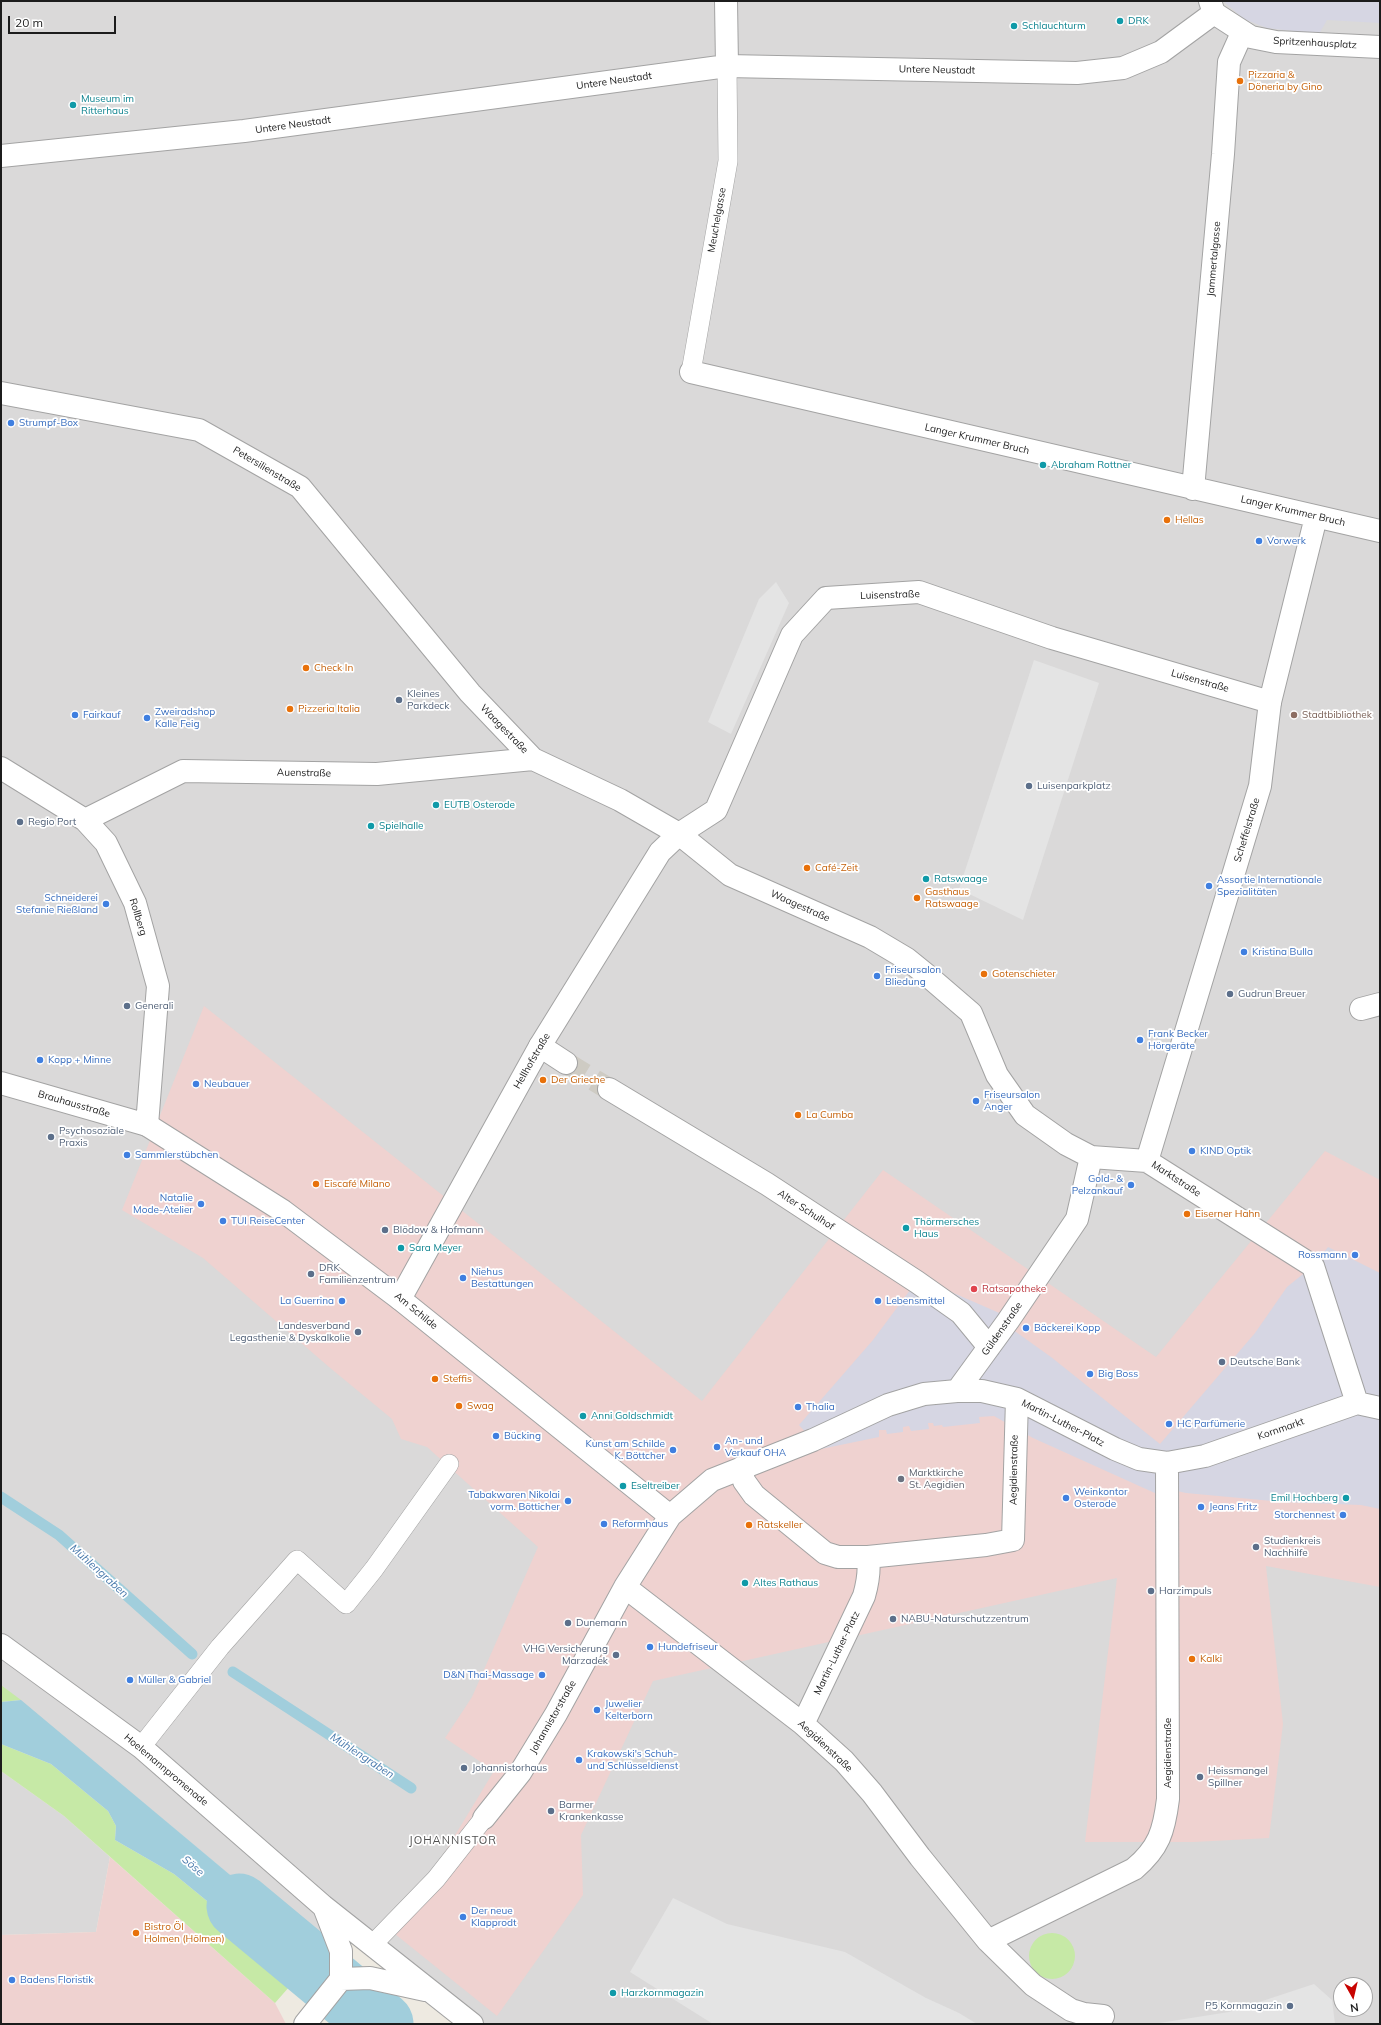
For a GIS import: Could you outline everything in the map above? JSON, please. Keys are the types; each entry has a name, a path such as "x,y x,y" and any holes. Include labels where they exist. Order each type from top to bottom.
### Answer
{"street":[{"path":"726,1 727,66"},
{"path":"1212,7 1246,35"},
{"name":"Untere Neustadt","path":"1,156 244,132 727,66 1077,73 1123,68 1161,52 1212,7"},
{"name":"Spritzenhausplatz","path":"1246,35 1276,42 1380,47"},
{"name":"Jammertalgasse","path":"1193,489 1223,154 1228,62 1246,35"},
{"name":"Langer Krummer Bruch","path":"691,372 1380,531"},
{"name":"Petersilienstraße","path":"1,393 199,430 300,487 470,693"},
{"name":"Scheffelstraße","path":"1147,1161 1260,786 1270,702 1316,517"},
{"name":"Luisenstraße","path":"679,834 716,810 792,635 826,598 919,592 1052,638 1270,702"},
{"name":"Waagestraße","path":"470,693 533,758 620,800 679,834 730,875 870,937 907,959 971,1013 997,1075 1025,1115 1066,1144 1091,1157"},
{"name":"Auenstraße","path":"85,820 183,771 377,774 533,758"},
{"name":"Rollberg","path":"1,768 85,820 106,843 135,903 158,986 147,1125"},
{"name":"Hellhofstraße","path":"400,1298 540,1046 660,852 679,834"},
{"path":"540,1046 566,1063"},
{"name":"Brauhausstraße","path":"1,1083 147,1125"},
{"name":"Alter Schulhof","path":"609,1089 767,1184 917,1282 961,1313 989,1348"},
{"name":"Am Schilde","path":"147,1125 283,1211 400,1298 670,1516"},
{"name":"Marktstraße","path":"1091,1157 1147,1161 1313,1266 1357,1403"},
{"name":"Güldenstraße","path":"957,1391 989,1348 1077,1219 1091,1157"},
{"name":"Martin-Luther-Platz","path":"625,1587 670,1516 712,1480 813,1440 888,1405 924,1394 957,1391 982,1391 1017,1399 1115,1449 1139,1459 1167,1463 1205,1456"},
{"name":"Aegidienstraße","path":"868,1557 986,1545 1013,1540 1017,1399"},
{"path":"1357,1403 1380,1408"},
{"name":"Kornmarkt","path":"1205,1456 1357,1403"},
{"name":"Aegidienstraße","path":"988,1941 1134,1869 1150,1855 1162,1832 1168,1799 1167,1463"},
{"path":"741,1468 744,1481 754,1495 825,1553 838,1557 868,1557"},
{"name":"Martin-Luther-Platz","path":"802,1724 864,1596 870,1568 868,1557"},
{"name":"Aegidienstraße","path":"625,1587 802,1724 844,1761 872,1793 920,1857 988,1941 1033,1985 1055,2001 1084,2014 1103,2016"},
{"name":"Johannistorstraße","path":"484,1818 520,1773 556,1714 625,1587"},
{"name":"Hoelemannpromenade","path":"1,1645 140,1746 324,1906 472,2024"},
{"name":"Hoelemannpromenade","path":"324,1906 341,1951 341,1979"},
{"path":"305,2024 341,1979 370,1978 432,1992"}],"lane":[{"name":"Meuchelgasse","path":"691,372 728,161 727,66"},
{"path":"140,1746 220,1647 297,1560 346,1604 374,1569 449,1464"},
{"name":"Johannistorstraße","path":"372,1945 436,1879 484,1818"}],"shaded area":[{"path":"1,1 1380,1 1380,2024 473,2024 340,1905 312,1952 282,1925 284,1920 1,1685"},
{"path":"1223,1 1380,1 1380,23 1327,20 1319,34 1267,28 1244,19"},
{"path":"776,582 789,603 731,734 708,722 759,599"},
{"name":"Luisenparkplatz","path":"1034,660 1099,683 1023,920 959,889"},
{"path":"204,1006 702,1401 883,1170 1156,1357 1325,1151 1380,1180 1380,1587 1266,1566 1283,1724 1269,1838 1194,1842 1085,1842 1117,1578 653,1681 581,1835 583,1895 497,2016 395,1934 494,1771 445,1738 472,1697 538,1547 427,1447 401,1439 392,1419 329,1367 203,1258 122,1210"},
{"path":"1328,1247 1380,1273 1380,1509 1361,1505 1283,1502 1186,1493 1168,1489 1157,1494 1033,1438 994,1416 979,1417 980,1423 943,1427 942,1425 934,1426 933,1423 928,1423 929,1429 911,1431 909,1426 903,1427 903,1432 887,1434 886,1430 879,1430 879,1437 821,1449 799,1425 873,1340 919,1278 1004,1315 1009,1327 1051,1357 1160,1444 1255,1333 1287,1287 1313,1266"},
{"path":"1,1771 64,1816 110,1857 96,1932 1,1935"},
{"path":"110,1857 275,2003 286,2024 1,2024 1,1935 96,1932"},
{"path":"673,1898 727,1924 845,1952 926,1998 959,2013 977,2024 713,2024 630,1972"},
{"name":"P5 Kornmagazin","path":"1314,1984 1332,2000 1335,2024 1153,2024 1229,2012"}],"green space":[{"path":"1,1685 21,1700 1,1702"},
{"path":"1,1744 51,1764 108,1811 116,1826 115,1840 174,1874 245,1932 297,1978 275,2003 64,1816 1,1771"},
{"path":"1052,1933 1065,1937 1071,1943 1075,1956 1071,1969 1065,1975 1052,1979 1039,1975 1033,1969 1029,1956 1033,1943 1039,1937"}],"water":[{"path":"21,1700 284,1920 282,1925 312,1952 311,1961 297,1978 245,1932 174,1874 115,1840 116,1826 108,1811 51,1764 1,1744 1,1702"}],"waterway":[{"name":"Mühlengraben","path":"1,1497 59,1535 192,1654"},
{"name":"Mühlengraben","path":"233,1672 411,1788"},
{"name":"Söse","path":"239,1906 381,2024"}],"tunnel":[{"path":"566,1063 609,1089"}],"place":[{"name":"DRK","path":"1120,21"},
{"name":"Schlauchturm","path":"1014,26"},
{"name":"Pizzaria & Döneria by Gino","path":"1240,81"},
{"name":"Museum im Ritterhaus","path":"73,105"},
{"name":"Strumpf-Box","path":"11,423"},
{"name":"Abraham Rottner","path":"1043,465"},
{"name":"Hellas","path":"1167,520"},
{"name":"Vorwerk","path":"1259,541"},
{"name":"Check In","path":"306,668"},
{"name":"Kleines Parkdeck","path":"399,700"},
{"name":"Pizzeria Italia","path":"290,709"},
{"name":"Fairkauf","path":"75,715"},
{"name":"Stadtbibliothek","path":"1294,715"},
{"name":"Zweiradshop Kalle Feig","path":"147,718"},
{"name":"Luisenparkplatz","path":"1029,786"},
{"name":"EUTB Osterode","path":"436,805"},
{"name":"Regio Port","path":"20,822"},
{"name":"Spielhalle","path":"371,826"},
{"name":"Café-Zeit","path":"807,868"},
{"name":"Ratswaage","path":"926,879"},
{"name":"Assortie Internationale Spezialitäten","path":"1209,886"},
{"name":"Gasthaus Ratswaage","path":"917,898"},
{"name":"Schneiderei Stefanie Rießland","path":"106,904"},
{"name":"Kristina Bulla","path":"1244,952"},
{"name":"Gotenschieter","path":"984,974"},
{"name":"Friseursalon Bliedung","path":"877,976"},
{"name":"Gudrun Breuer","path":"1230,994"},
{"name":"Generali","path":"127,1006"},
{"name":"Frank Becker Hörgeräte","path":"1140,1040"},
{"name":"Kopp + Minne","path":"40,1060"},
{"name":"Der Grieche","path":"543,1080"},
{"name":"Neubauer","path":"196,1084"},
{"name":"Friseursalon Anger","path":"976,1101"},
{"name":"La Cumba","path":"798,1115"},
{"name":"Psychosoziale Praxis","path":"51,1137"},
{"name":"KIND Optik","path":"1192,1151"},
{"name":"Sammlerstübchen","path":"127,1155"},
{"name":"Eiscafé Milano","path":"316,1184"},
{"name":"Gold- & Pelzankauf","path":"1131,1185"},
{"name":"Natalie Mode-Atelier","path":"201,1204"},
{"name":"Eiserner Hahn","path":"1187,1214"},
{"name":"TUI ReiseCenter","path":"223,1221"},
{"name":"Thörmersches Haus","path":"906,1228"},
{"name":"Blödow & Hofmann","path":"385,1230"},
{"name":"Sara Meyer","path":"401,1248"},
{"name":"Rossmann","path":"1355,1255"},
{"name":"DRK Familienzentrum","path":"311,1274"},
{"name":"Niehus Bestattungen","path":"463,1278"},
{"name":"Ratsapotheke","path":"974,1289"},
{"name":"La Guerrina","path":"342,1301"},
{"name":"Lebensmittel","path":"878,1301"},
{"name":"Bäckerei Kopp","path":"1026,1328"},
{"name":"Landesverband Legasthenie & Dyskalkolie","path":"358,1332"},
{"name":"Deutsche Bank","path":"1222,1362"},
{"name":"Big Boss","path":"1090,1374"},
{"name":"Steffis","path":"435,1379"},
{"name":"Swag","path":"459,1406"},
{"name":"Thalia","path":"798,1407"},
{"name":"Anni Goldschmidt","path":"583,1416"},
{"name":"HC Parfümerie","path":"1169,1424"},
{"name":"Bücking","path":"496,1436"},
{"name":"An- und Verkauf OHA","path":"717,1447"},
{"name":"Kunst am Schilde K. Böttcher","path":"673,1450"},
{"name":"Marktkirche St. Aegidien","path":"901,1479"},
{"name":"Eseltreiber","path":"623,1486"},
{"name":"Weinkontor Osterode","path":"1066,1498"},
{"name":"Emil Hochberg","path":"1346,1498"},
{"name":"Tabakwaren Nikolai vorm. Bötticher","path":"568,1501"},
{"name":"Jeans Fritz","path":"1201,1507"},
{"name":"Storchennest","path":"1343,1515"},
{"name":"Reformhaus","path":"604,1524"},
{"name":"Ratskeller","path":"749,1525"},
{"name":"Studienkreis Nachhilfe","path":"1256,1547"},
{"name":"Altes Rathaus","path":"745,1583"},
{"name":"Harzimpuls","path":"1151,1591"},
{"name":"NABU-Naturschutzzentrum","path":"893,1619"},
{"name":"Dunemann","path":"568,1623"},
{"name":"Hundefriseur","path":"650,1647"},
{"name":"VHG Versicherung Marzadek","path":"616,1655"},
{"name":"Kalki","path":"1192,1659"},
{"name":"D&N Thai-Massage","path":"542,1675"},
{"name":"Müller & Gabriel","path":"130,1680"},
{"name":"Juwelier Kelterborn","path":"597,1710"},
{"name":"Krakowski's Schuh- und Schlüsseldienst","path":"579,1760"},
{"name":"Johannistorhaus","path":"464,1768"},
{"name":"Heissmangel Spillner","path":"1200,1777"},
{"name":"Barmer Krankenkasse","path":"551,1811"},
{"name":"Der neue Klapprodt","path":"463,1917"},
{"name":"Bistro Öl Holmen (Hölmen)","path":"136,1933"},
{"name":"Badens Floristik","path":"12,1980"},
{"name":"Harzkornmagazin","path":"613,1993"},
{"name":"P5 Kornmagazin","path":"1290,2006"}],"district":[{"name":"JOHANNISTOR","path":"453,1841"}]}
